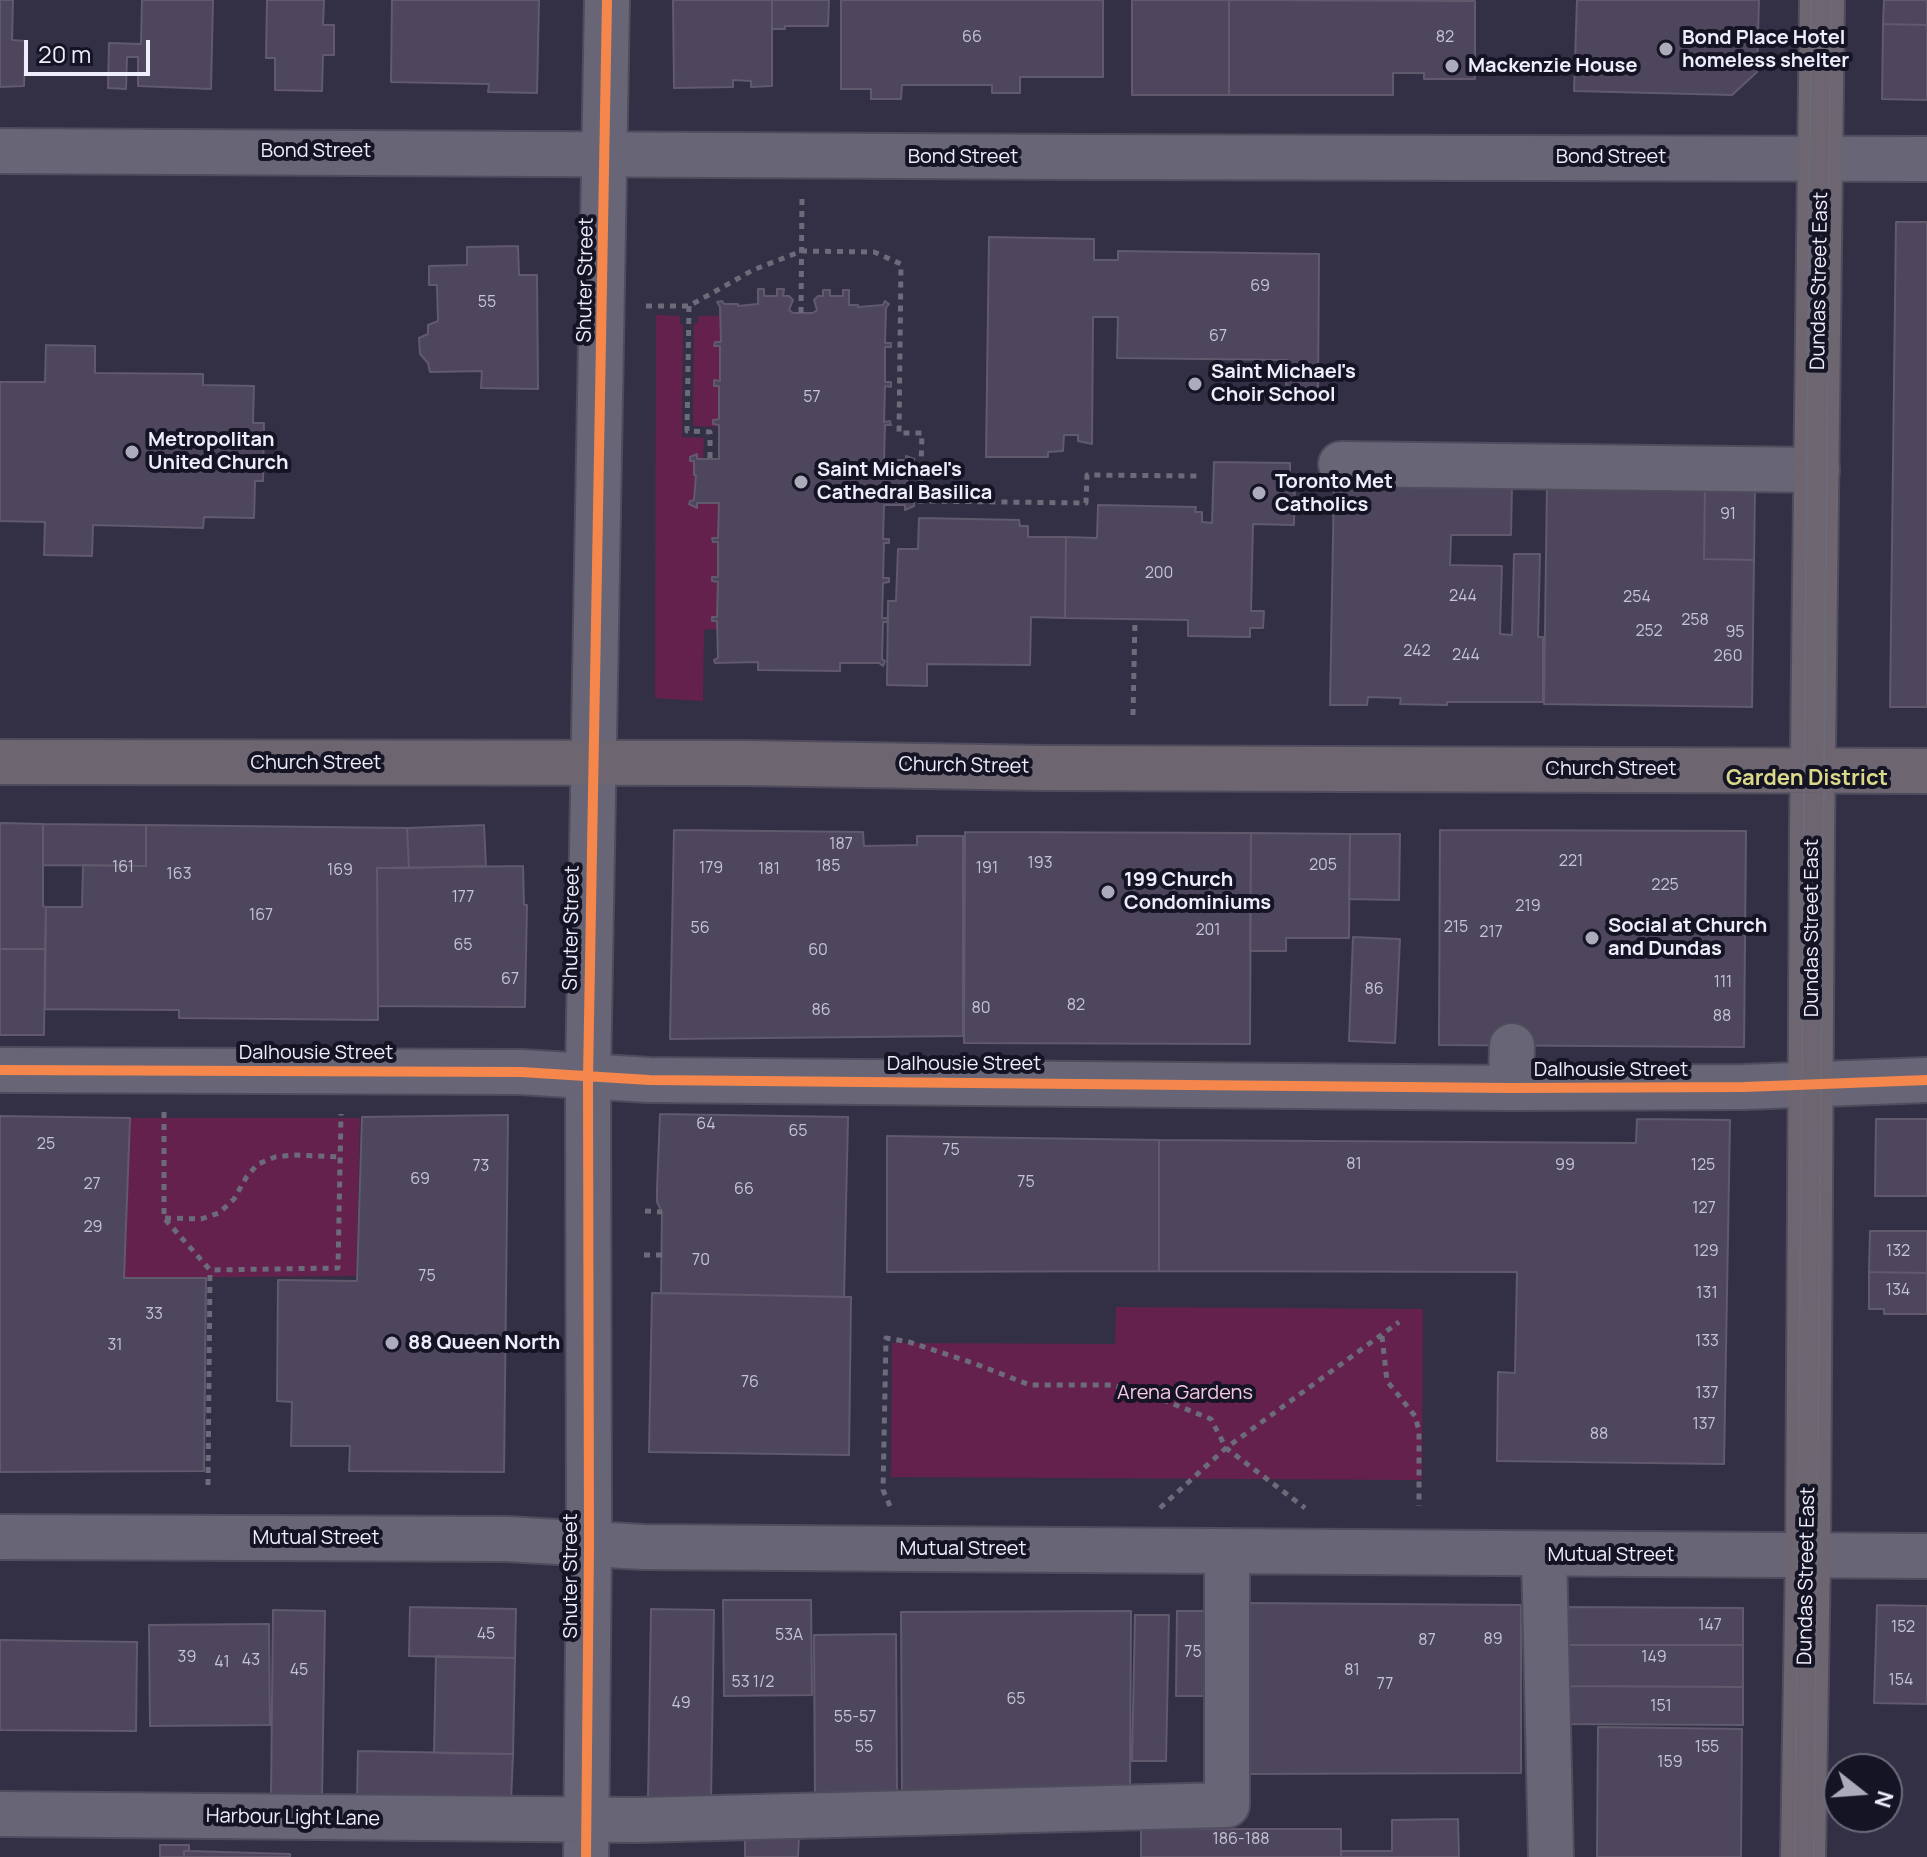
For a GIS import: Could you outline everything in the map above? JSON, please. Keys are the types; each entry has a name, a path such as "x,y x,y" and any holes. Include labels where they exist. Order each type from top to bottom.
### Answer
{"main road":[{"name":"Dundas Street East","path":"1803,1857 1822,0"},
{"name":"Church Street","path":"0,762 1927,771"}],"street":[{"name":"Shuter Street","path":"586,1838 588,1077 607,155 607,0"},
{"name":"Bond Street","path":"0,151 1927,159"},
{"path":"1341,464 1817,470"},
{"name":"Dalhousie Street","path":"0,1070 521,1072 649,1080 1511,1067 1744,1087 1927,1080"},
{"name":"Mutual Street","path":"0,1537 507,1539 643,1547 1927,1556"},
{"name":"Harbour Light Lane","path":"0,1814 586,1838 1227,1805 1227,1551"},
{"path":"1544,1555 1551,1857"}],"path":[{"path":"801,313 803,186"},
{"path":"646,306 689,306 753,270 802,251 874,252 901,264 899,433 922,433 920,501 1086,503 1087,475 1198,476"},
{"path":"689,306 687,431 710,432 710,459"},
{"path":"1133,715 1135,619"},
{"path":"164,1105 164,1218 210,1270 208,1485"},
{"path":"210,1270 338,1268 341,1105"},
{"path":"164,1218 201,1219 219,1213 234,1199 258,1164 275,1157 340,1157"},
{"path":"645,1211 662,1212"},
{"path":"644,1255 662,1255"},
{"path":"1157,1510 1226,1448 1399,1322"},
{"path":"1382,1335 1387,1381 1415,1416 1419,1431 1419,1506"},
{"path":"890,1506 883,1490 886,1338 909,1342 1030,1385 1112,1385 1211,1419 1226,1448 1309,1511"}],"green space":[{"path":"656,315 680,316 680,324 683,324 682,437 704,438 703,459 697,459 697,454 690,457 690,461 694,461 696,475 694,500 689,504 696,508 697,503 719,503 718,538 712,539 718,542 718,577 712,578 712,581 718,582 717,617 712,617 712,621 717,621 718,629 704,630 703,701 655,698"},
{"path":"698,316 721,316 721,342 714,346 720,346 720,381 714,381 714,386 719,386 719,419 713,420 713,424 719,427 693,426 694,323 698,323"},
{"path":"130,1118 360,1118 356,1276 124,1278"},
{"name":"Arena Gardens","path":"1116,1307 1423,1309 1422,1480 891,1477 892,1343 1115,1344"}],"building":[{"path":"0,0 13,0 12,40 25,41 24,86 0,87"},
{"path":"142,0 213,0 211,89 138,86 138,57 127,57 126,89 108,88 109,43 141,44"},
{"path":"267,0 324,0 323,25 334,25 334,55 323,55 322,91 275,90 275,58 266,58"},
{"path":"392,0 539,0 537,93 488,92 489,84 391,82"},
{"path":"673,0 772,0 772,86 751,87 751,81 733,80 733,87 674,88"},
{"path":"772,0 829,0 828,26 772,29"},
{"path":"841,0 1103,0 1103,77 1020,77 1020,93 992,93 992,85 902,85 901,99 871,99 871,89 841,89"},
{"path":"1132,0 1229,0 1229,95 1132,95"},
{"path":"1229,0 1475,1 1475,79 1424,79 1424,73 1393,73 1393,95 1229,95"},
{"name":"Bond Place Hotel homeless shelter","path":"1577,0 1759,0 1757,72 1732,95 1574,91"},
{"path":"1884,0 1927,0 1927,25 1883,24"},
{"path":"1883,24 1927,25 1927,100 1882,99"},
{"path":"1896,222 1927,222 1927,707 1890,707"},
{"path":"989,237 1094,239 1094,260 1118,260 1118,251 1319,254 1318,393 1286,392 1287,360 1117,358 1118,317 1093,317 1092,444 1078,441 1078,435 1064,435 1063,451 1048,452 1048,457 986,457"},
{"path":"518,246 519,275 537,275 538,389 481,388 482,371 430,372 428,363 420,354 419,338 428,334 428,325 438,321 437,285 429,285 429,266 467,265 467,247"},
{"name":"Saint Michael's Cathedral Basilica","path":"758,289 764,289 764,296 777,296 777,289 784,289 783,296 793,300 789,310 793,313 813,313 817,310 814,300 823,296 823,290 830,290 830,296 843,296 843,290 849,290 849,305 858,307 883,305 885,301 889,304 886,308 885,343 891,343 891,347 885,347 885,382 891,382 891,387 885,386 884,422 890,421 891,425 885,425 884,460 906,460 906,456 914,459 914,463 909,463 907,476 908,502 914,502 914,506 905,510 905,505 884,505 883,539 889,539 889,543 884,543 883,578 889,578 889,582 883,583 882,618 888,618 888,622 883,622 883,666 879,663 840,663 840,671 758,670 758,662 715,663 714,660 718,658 717,621 712,621 712,617 717,617 718,582 712,581 712,577 718,577 718,542 713,542 712,538 718,538 719,503 697,503 697,508 689,504 694,500 696,475 694,461 690,461 690,457 697,454 697,459 719,459 719,425 713,424 713,420 719,419 719,386 714,386 714,380 720,381 720,346 714,346 715,342 721,342 720,307 717,302 738,306 758,304"},
{"name":"Metropolitan United Church","path":"46,345 95,346 95,373 203,374 203,385 254,386 253,423 264,423 263,481 255,481 254,518 204,517 203,528 93,525 92,556 44,555 45,522 0,521 0,382 45,382"},
{"path":"1214,462 1290,463 1290,477 1295,476 1294,525 1253,524 1251,611 1264,611 1263,628 1250,628 1250,637 1188,636 1188,620 1065,618 1066,537 1097,538 1098,505 1196,507 1195,512 1202,512 1202,522 1212,523"},
{"path":"1334,483 1512,483 1511,535 1451,535 1450,565 1502,566 1500,634 1512,635 1514,554 1540,554 1538,637 1543,637 1543,702 1400,704 1401,698 1368,697 1367,705 1330,705"},
{"path":"1547,483 1705,485 1704,559 1754,560 1752,707 1544,704"},
{"path":"1705,485 1755,486 1754,560 1704,559"},
{"path":"919,518 1019,520 1020,526 1028,526 1028,537 1066,537 1065,618 1031,617 1030,665 927,664 927,686 887,685 888,601 896,601 898,549 918,549"},
{"path":"0,823 43,824 45,949 0,949"},
{"path":"43,824 146,825 146,866 43,865"},
{"path":"146,825 407,828 409,868 377,868 378,1020 179,1018 179,1010 45,1009 46,907 82,907 83,865 146,866"},
{"path":"484,825 486,866 409,868 407,828"},
{"path":"674,830 863,832 864,846 917,845 917,836 963,836 963,1036 670,1039"},
{"name":"Social at Church and Dundas","path":"1440,830 1746,831 1744,1047 1439,1045"},
{"name":"199 Church Condominiums","path":"965,832 1251,833 1250,1044 964,1043"},
{"path":"1251,833 1350,834 1349,938 1286,938 1286,951 1250,951"},
{"path":"1350,834 1400,834 1399,900 1349,899"},
{"path":"523,866 524,905 527,905 525,1007 378,1006 377,868"},
{"path":"1353,937 1400,939 1395,1043 1349,1041"},
{"path":"0,949 45,949 44,1035 0,1035"},
{"path":"660,1114 848,1117 844,1297 661,1293 662,1212 657,1202"},
{"name":"88 Queen North","path":"508,1115 504,1472 349,1471 350,1446 291,1446 292,1402 277,1401 278,1280 357,1281 362,1117"},
{"path":"0,1116 130,1118 124,1278 206,1278 204,1471 0,1472"},
{"path":"1637,1119 1730,1120 1724,1464 1497,1461 1498,1372 1515,1373 1517,1272 1159,1271 1159,1140 1636,1143"},
{"path":"1876,1119 1927,1119 1927,1196 1875,1196"},
{"path":"887,1136 1159,1140 1159,1271 887,1272"},
{"path":"1870,1231 1927,1231 1927,1273 1869,1272"},
{"path":"1869,1272 1927,1273 1927,1314 1884,1314 1884,1309 1869,1309"},
{"path":"652,1293 851,1297 849,1455 649,1452"},
{"path":"723,1600 811,1600 812,1695 724,1696"},
{"path":"1247,1603 1521,1605 1521,1773 1248,1774"},
{"path":"1877,1605 1927,1606 1927,1704 1874,1703"},
{"path":"410,1607 516,1609 515,1658 409,1656"},
{"path":"1561,1607 1743,1608 1743,1645 1561,1645"},
{"path":"651,1609 714,1610 711,1800 648,1799"},
{"path":"273,1610 325,1611 322,1798 271,1797"},
{"path":"1131,1611 1130,1788 902,1791 901,1612"},
{"path":"1177,1611 1209,1611 1208,1696 1176,1696"},
{"path":"1135,1615 1169,1615 1166,1761 1132,1761"},
{"path":"269,1624 270,1725 150,1726 149,1625"},
{"path":"896,1634 897,1801 815,1802 814,1635"},
{"path":"0,1640 137,1642 136,1731 0,1730"},
{"path":"1561,1645 1743,1645 1743,1687 1561,1686"},
{"path":"436,1656 515,1658 513,1754 434,1753"},
{"path":"1561,1686 1743,1687 1743,1725 1561,1724"},
{"path":"1598,1727 1742,1729 1741,1857 1597,1857"},
{"path":"358,1751 513,1754 511,1801 357,1798"},
{"path":"1458,1819 1459,1857 1341,1857 1342,1851 1392,1851 1392,1820"},
{"path":"1141,1829 1341,1829 1341,1857 1141,1857"},
{"path":"745,1834 799,1836 798,1857 745,1857"},
{"path":"160,1845 189,1845 189,1851 184,1851 184,1857 160,1857"},
{"path":"184,1851 290,1854 290,1857 184,1857"}],"tram line":[{"path":"1795,1857 1811,0"},
{"path":"1814,1857 1831,0"}],"cycle path":[{"path":"586,1857 588,1077 607,0"},
{"path":"0,1070 521,1072 649,1080 1511,1088 1744,1087 1927,1080"}],"place":[{"name":"Bond Place Hotel homeless shelter","path":"1666,49"},
{"name":"Mackenzie House","path":"1452,66"},
{"name":"Saint Michael's Choir School","path":"1195,384"},
{"name":"Metropolitan United Church","path":"132,452"},
{"name":"Saint Michael's Cathedral Basilica","path":"801,482"},
{"name":"Toronto Met Catholics","path":"1259,493"},
{"name":"199 Church Condominiums","path":"1108,892"},
{"name":"Social at Church and Dundas","path":"1592,938"},
{"name":"88 Queen North","path":"392,1343"}],"district":[{"name":"Garden District","path":"1807,779"}]}
